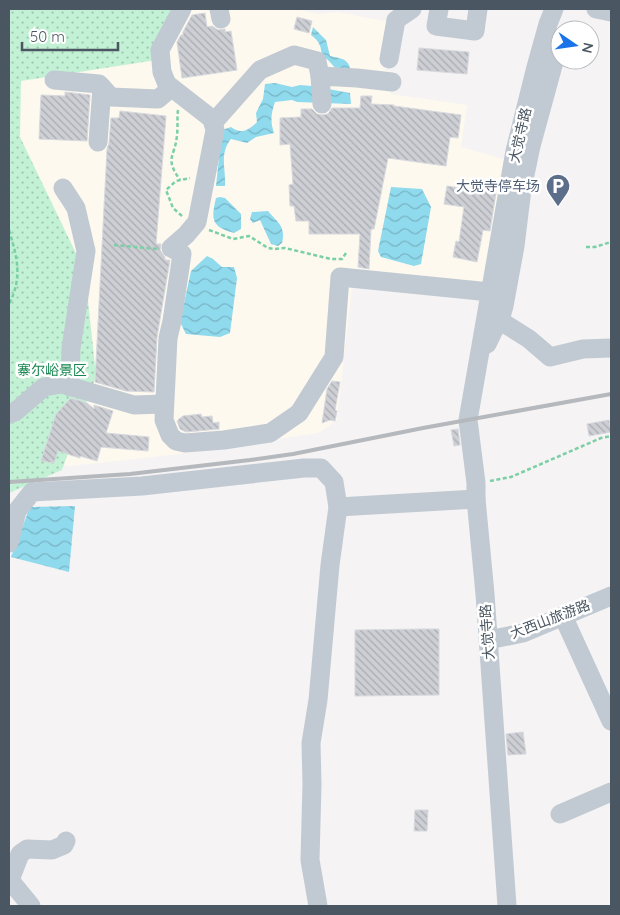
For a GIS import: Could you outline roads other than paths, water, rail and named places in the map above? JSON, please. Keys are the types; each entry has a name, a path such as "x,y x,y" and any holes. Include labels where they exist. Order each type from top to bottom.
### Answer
{"street":[{"path":"182,9 160,50 162,72 167,84 212,119 215,130 200,212 196,224 186,236 171,248 182,254 168,338 164,420 170,435 176,441 185,443 224,440 270,432 284,425 299,413 334,356 340,277 490,292"},
{"path":"389,59 396,20 412,9"},
{"path":"440,9 436,26 475,31 478,9"},
{"path":"596,9 611,12"},
{"name":"大觉寺路","path":"506,906 488,640 476,491 468,420 516,151 550,51"},
{"path":"213,122 260,70 294,55 317,61 322,104"},
{"name":"大觉寺路","path":"480,358 504,306 515,246 522,189 550,60"},
{"path":"320,76 392,82"},
{"path":"54,80 99,84 111,97 158,99 177,92"},
{"path":"98,142 102,87"},
{"path":"63,188 76,208 86,251 71,348 70,387"},
{"path":"499,320 529,339 550,357 583,349 611,348"},
{"path":"9,414 15,412 44,388 62,384 134,405 164,404"},
{"path":"9,544 17,511 32,492 142,486 304,468 320,468 334,482 338,507 330,565 318,700 310,742 312,784 310,860 318,906"},
{"path":"338,507 476,491"},
{"name":"大西山旅游路","path":"488,640 522,633 611,596"},
{"path":"563,616 611,721"},
{"path":"560,814 611,792"},
{"path":"31,906 9,880 20,854 26,849 52,850 64,845 66,840"}],"water":[{"path":"313,27 326,40 330,56 345,60 350,68 339,72 327,59 322,57 320,44 311,35"},
{"path":"275,83 292,87 300,85 312,86 350,93 351,104 297,102 292,100 275,102 272,118 274,133 256,137 247,143 231,139 224,156 225,186 216,186 222,130 231,127 242,131 254,125 257,122 256,113 263,99 265,84"},
{"path":"391,187 422,189 431,207 421,264 414,266 381,257 378,251"},
{"path":"216,198 225,198 241,214 241,229 234,233 221,228 214,221 213,211"},
{"path":"268,211 282,229 282,243 278,246 271,244 260,220 253,223 250,219 252,212"},
{"path":"207,256 222,267 234,267 237,278 230,333 220,337 186,334 180,322 191,271"},
{"path":"75,506 69,572 11,557 30,507"}],"railway":[{"path":"9,482 130,474 293,454 611,394"}],"place":[{"name":"大觉寺停车场","path":"558,207"}],"park label":[{"name":"寨尔峪景区","path":"52,370"}]}
